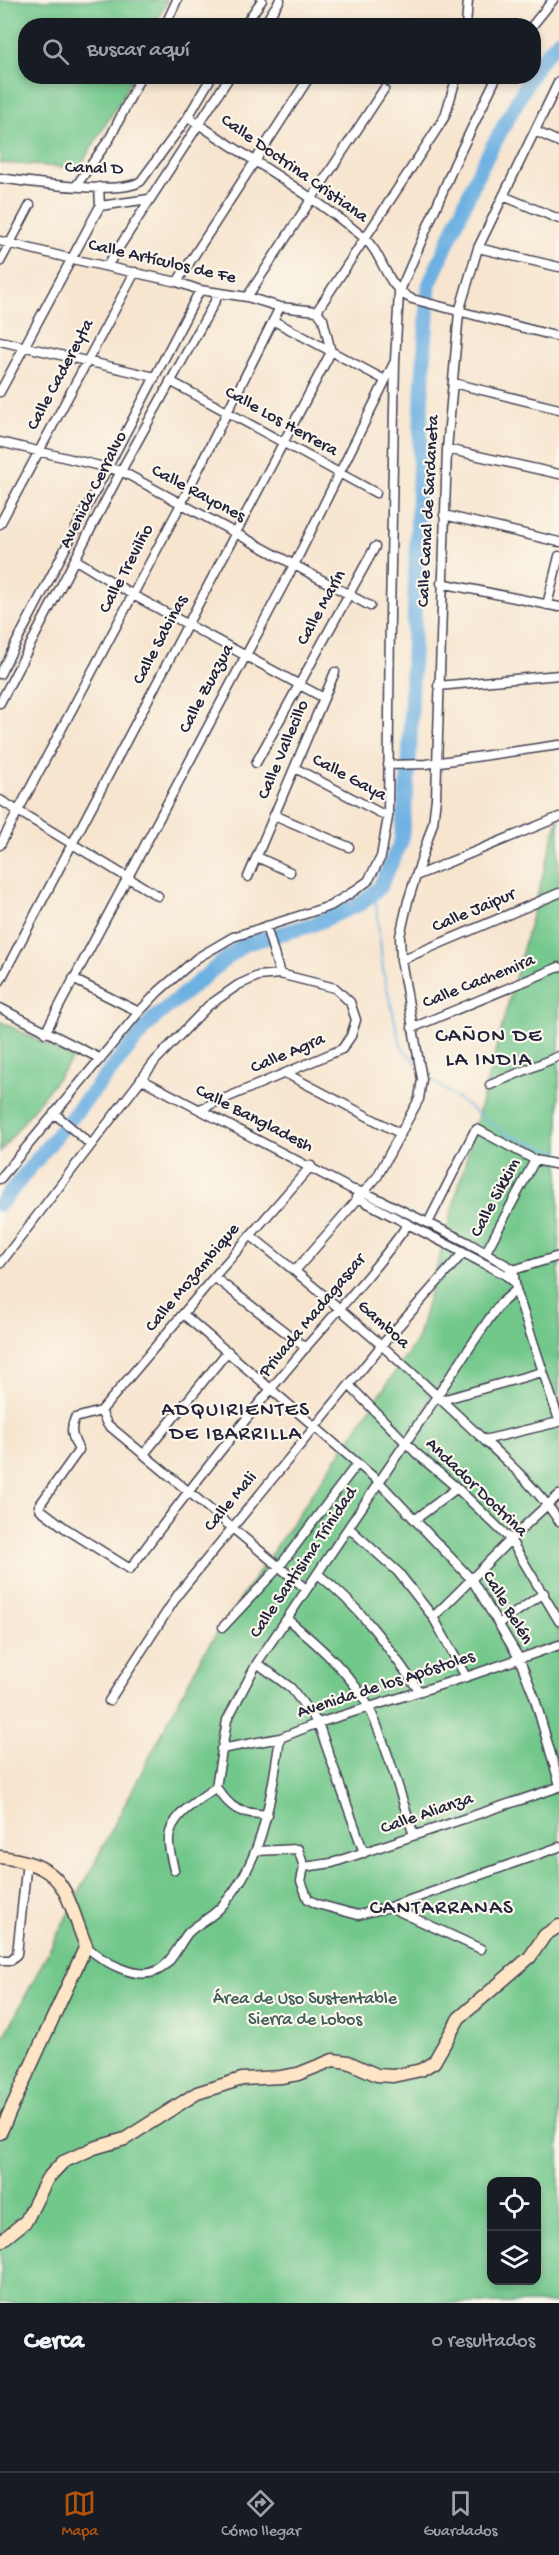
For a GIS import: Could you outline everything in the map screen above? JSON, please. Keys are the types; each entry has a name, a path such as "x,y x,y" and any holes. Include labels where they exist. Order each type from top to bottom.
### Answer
{"street":[{"path":"169,18 177,0"},
{"path":"250,18 262,0"},
{"path":"268,18 280,0"},
{"path":"467,18 468,0"},
{"path":"538,18 553,0"},
{"name":"Calle Canal de Sardaneta","path":"401,1134 419,1099 422,1079 401,960 400,936 408,901 433,823 447,448 459,312 478,248 559,81"},
{"path":"76,186 110,138 137,84"},
{"name":"Canal D","path":"0,178 76,186 134,186 141,181 188,117 207,84"},
{"path":"107,266 225,84"},
{"path":"177,282 305,84"},
{"path":"331,352 323,319 317,311 445,116 455,84"},
{"path":"0,1179 57,1116 159,990 197,958 232,937 267,929 330,906 368,881 381,857 393,765 395,360 399,293 454,163 493,84"},
{"path":"247,297 384,88"},
{"name":"Calle Doctrina Cristiana","path":"188,117 311,198 364,237 372,246 399,293"},
{"path":"535,131 559,141"},
{"path":"0,392 100,206 99,187"},
{"path":"503,196 559,219"},
{"path":"100,206 149,199"},
{"path":"0,262 30,205"},
{"name":"Calle Artículos de Fe","path":"0,241 177,282 200,290 247,297 280,307 317,311"},
{"path":"478,248 559,267"},
{"name":"Calle Cadereyta","path":"0,524 135,272"},
{"name":"Avenida Cerralvo","path":"0,674 200,290"},
{"path":"399,293 459,312 559,337"},
{"name":"Avenida Cerralvo","path":"0,703 121,471 219,294"},
{"name":"Calle Trevilño","path":"0,844 229,412 280,307"},
{"path":"274,321 385,380"},
{"path":"0,341 155,377"},
{"name":"Calle Sabinas","path":"0,981 331,352"},
{"name":"Calle Zuazua","path":"45,1033 294,565 395,360"},
{"name":"Calle Los Herrera","path":"170,381 376,493"},
{"path":"453,383 559,409"},
{"name":"Calle Rayones","path":"0,442 121,471 370,606"},
{"path":"447,448 559,474"},
{"path":"444,515 559,542"},
{"name":"Calle Marín","path":"256,763 375,548"},
{"path":"547,605 559,556"},
{"name":"Calle Vallecillo","path":"76,561 244,656 324,698 248,878"},
{"path":"441,583 559,607"},
{"path":"324,698 335,672"},
{"path":"438,686 559,675"},
{"path":"393,765 426,764 559,745"},
{"name":"Calle Gaya","path":"295,768 388,817"},
{"path":"0,800 158,896"},
{"path":"274,815 349,847"},
{"path":"418,874 559,817"},
{"path":"257,856 290,872"},
{"name":"Calle Jaipur","path":"401,960 559,893"},
{"path":"0,1264 87,1141 208,1005 238,985 258,976 280,974 267,929"},
{"name":"Calle Cachemira","path":"412,1028 559,967"},
{"name":"Calle Agra","path":"200,1108 287,1074 342,1049 351,1036 356,1020 350,1002 335,988 280,974"},
{"path":"73,979 139,1012"},
{"path":"0,1008 45,1033 101,1059"},
{"path":"490,1085 559,1056"},
{"path":"287,1074 401,1134 366,1192 295,1271"},
{"name":"Calle Bangladesh","path":"141,1079 351,1189 366,1192 486,1252 513,1269"},
{"path":"57,1116 87,1141"},
{"path":"428,1223 474,1131 480,1130 536,1160 559,1166"},
{"name":"Calle Sikkim","path":"486,1252 536,1160"},
{"name":"Calle Mozambique","path":"101,1411 250,1235 311,1167"},
{"name":"Calle Bangladesh","path":"351,1189 358,1199 504,1274 515,1286"},
{"name":"Privada Madagascar","path":"101,1411 75,1418 72,1425 73,1438 79,1450 40,1503 40,1509 64,1528 129,1569 188,1490 341,1309 408,1224"},
{"name":"Gamboa","path":"250,1235 341,1309 439,1397 520,1473 548,1504 559,1521"},
{"name":"Calle Mali","path":"109,1701 179,1593 381,1346 463,1253"},
{"path":"504,1274 513,1269 559,1256"},
{"path":"484,1440 559,1421 515,1286 513,1269"},
{"path":"214,1277 306,1348"},
{"name":"Calle Santisima Trinidad","path":"216,1787 220,1749 230,1711 257,1663 405,1441 439,1397 494,1312 515,1286"},
{"name":"Calle Belén","path":"183,1314 378,1481 472,1580 519,1658 534,1696 559,1782"},
{"path":"144,1454 228,1351"},
{"path":"439,1397 542,1372"},
{"name":"Andador Doctrina","path":"350,1386 510,1539 559,1621"},
{"path":"101,1411 106,1424 306,1589"},
{"path":"223,1626 280,1566 357,1464"},
{"path":"416,1519 457,1488"},
{"path":"433,1617 510,1539 559,1495"},
{"path":"349,1528 398,1572 433,1617 466,1677"},
{"path":"318,1574 346,1596 376,1630 419,1691"},
{"path":"500,1623 544,1593"},
{"path":"287,1619 319,1645 370,1708 414,1836"},
{"name":"Avenida de los Apóstoles","path":"220,1749 280,1738 318,1723 466,1677 559,1645"},
{"path":"257,1663 291,1688 318,1723 364,1852"},
{"path":"0,1857 27,1861 45,1868 55,1876 63,1888 86,1946 99,1958 128,1970 149,1974 162,1968 201,1920 219,1910 231,1895 257,1851 268,1815 280,1738"},
{"path":"174,1870 169,1838 173,1823 183,1812 216,1787 227,1804 235,1810 268,1815"},
{"name":"Calle Alianza","path":"304,1867 332,1863 559,1787"},
{"path":"257,1851 298,1849 304,1867 301,1881 308,1899 317,1904 358,1915 390,1907 559,1847"},
{"path":"0,1960 11,1960 17,1954 27,1861"},
{"path":"390,1907 481,1949"},
{"path":"0,2242 26,2221 47,2179 63,2162 94,2148 125,2139 197,2093 242,2079 298,2074 333,2060 348,2062 377,2075 393,2076 427,2066 434,2062 459,2018 530,1956 545,1935 559,1926"},
{"path":"0,2133 86,1946"}],"green space":[{"path":"0,0 167,0 158,18 18,18 18,84 129,84 79,168 0,163"},
{"name":"Área de Uso Sustentable Sierra de Lobos","path":"559,816 559,2303 0,2303 0,2045 203,1654 417,1340"},
{"path":"0,1021 73,1058 0,1152"}],"waterway":[{"path":"541,60 559,40"},
{"path":"0,1204 152,1020 244,944 312,925 362,903 380,887 401,842 409,769 422,391 429,285 480,169 527,84"},
{"path":"375,892 383,971 401,1046 416,1063"},
{"path":"424,1071 432,1080 506,1134 559,1152"}],"district":[{"name":"CAÑON DE LA INDIA","path":"489,1049"},
{"name":"ADQUIRIENTES DE IBARRILLA","path":"236,1423"},
{"name":"CANTARRANAS","path":"442,1909"}]}
